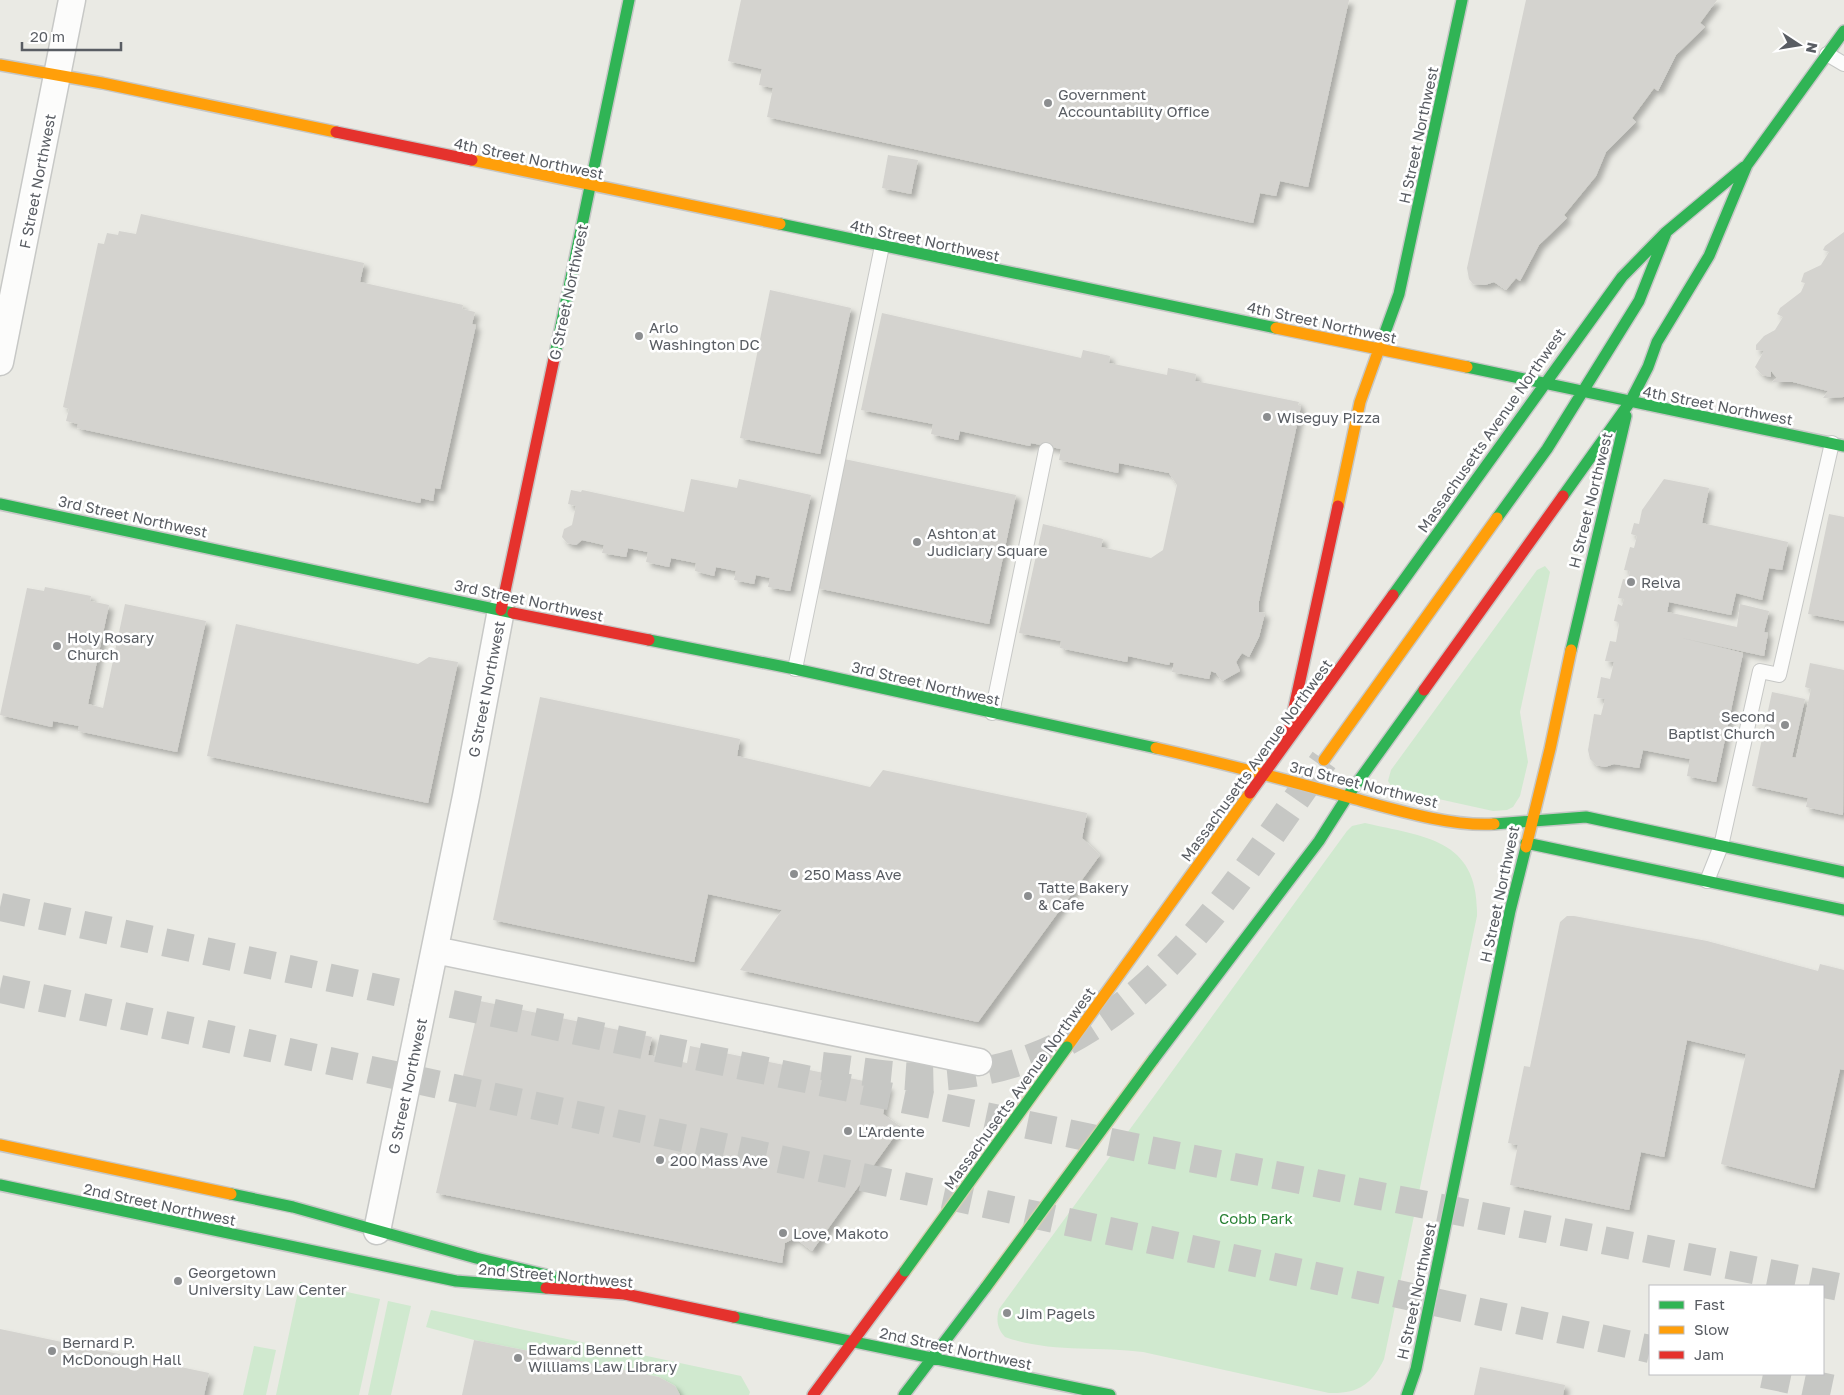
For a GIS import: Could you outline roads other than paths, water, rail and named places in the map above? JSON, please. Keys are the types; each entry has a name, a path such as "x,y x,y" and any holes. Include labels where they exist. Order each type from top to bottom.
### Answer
{"main road":[{"name":"G Street Northwest","path":"501,610 628,0"},
{"name":"H Street Northwest","path":"1287,740 1360,402 1399,294 1462,0"},
{"name":"Massachusetts Avenue Northwest","path":"813,1395 1067,1047 1544,385 1582,328 1623,277 1666,233 1747,164 1844,31"},
{"name":"4th Street Northwest","path":"0,65 57,75 1838,445"},
{"name":"Massachusetts Avenue Northwest","path":"904,1395 933,1359 1153,1060 1319,841 1347,797 1630,402 1648,367 1657,342 1709,256 1747,164"},
{"path":"1324,760 1547,449 1639,301 1666,233"},
{"name":"H Street Northwest","path":"1408,1395 1416,1369 1510,911 1530,823 1542,783 1582,592 1630,402"},
{"name":"3rd Street Northwest","path":"0,504 501,610 794,669 1213,761 1347,797 1474,825 1530,823 1586,817 1844,872"},
{"path":"1526,843 1844,910"},
{"path":"0,1145 293,1207 476,1258 625,1294"},
{"name":"2nd Street Northwest","path":"0,1185 456,1281 625,1294 1110,1395"}],"street":[{"name":"F Street Northwest","path":"0,362 72,0"},
{"name":"G Street Northwest","path":"377,1231 466,796 501,610"},
{"path":"435,950 979,1062"}],"lane":[{"path":"1827,54 1844,64"},
{"path":"794,669 882,246"},
{"path":"1707,881 1721,846 1760,671 1779,675 1838,445"},
{"path":"992,713 1046,450"}],"tunnel":[{"path":"822,1066 902,1076 950,1076 1015,1063 1073,1039 1124,1004 1170,963 1211,915 1250,864 1324,760"},
{"path":"0,907 666,1050 1149,1150 1844,1288"},
{"path":"0,989 1649,1349"},
{"path":"1768,1375 1844,1391"}],"place":[{"name":"Government Accountability Office","path":"1048,103"},
{"name":"Arlo Washington DC","path":"639,336"},
{"name":"Wiseguy Pizza","path":"1267,417"},
{"name":"Ashton at Judiciary Square","path":"917,542"},
{"name":"Relva","path":"1631,582"},
{"name":"Holy Rosary Church","path":"57,646"},
{"name":"Second Baptist Church","path":"1785,725"},
{"name":"250 Mass Ave","path":"794,874"},
{"name":"Tatte Bakery & Cafe","path":"1028,896"},
{"name":"L'Ardente","path":"848,1131"},
{"name":"200 Mass Ave","path":"660,1160"},
{"name":"Love, Makoto","path":"783,1233"},
{"name":"Georgetown University Law Center","path":"178,1281"},
{"name":"Jim Pagels","path":"1007,1313"},
{"name":"Bernard P. McDonough Hall","path":"52,1351"},
{"name":"Edward Bennett Williams Law Library","path":"518,1358"}],"park label":[{"name":"Cobb Park","path":"1256,1218"}]}
